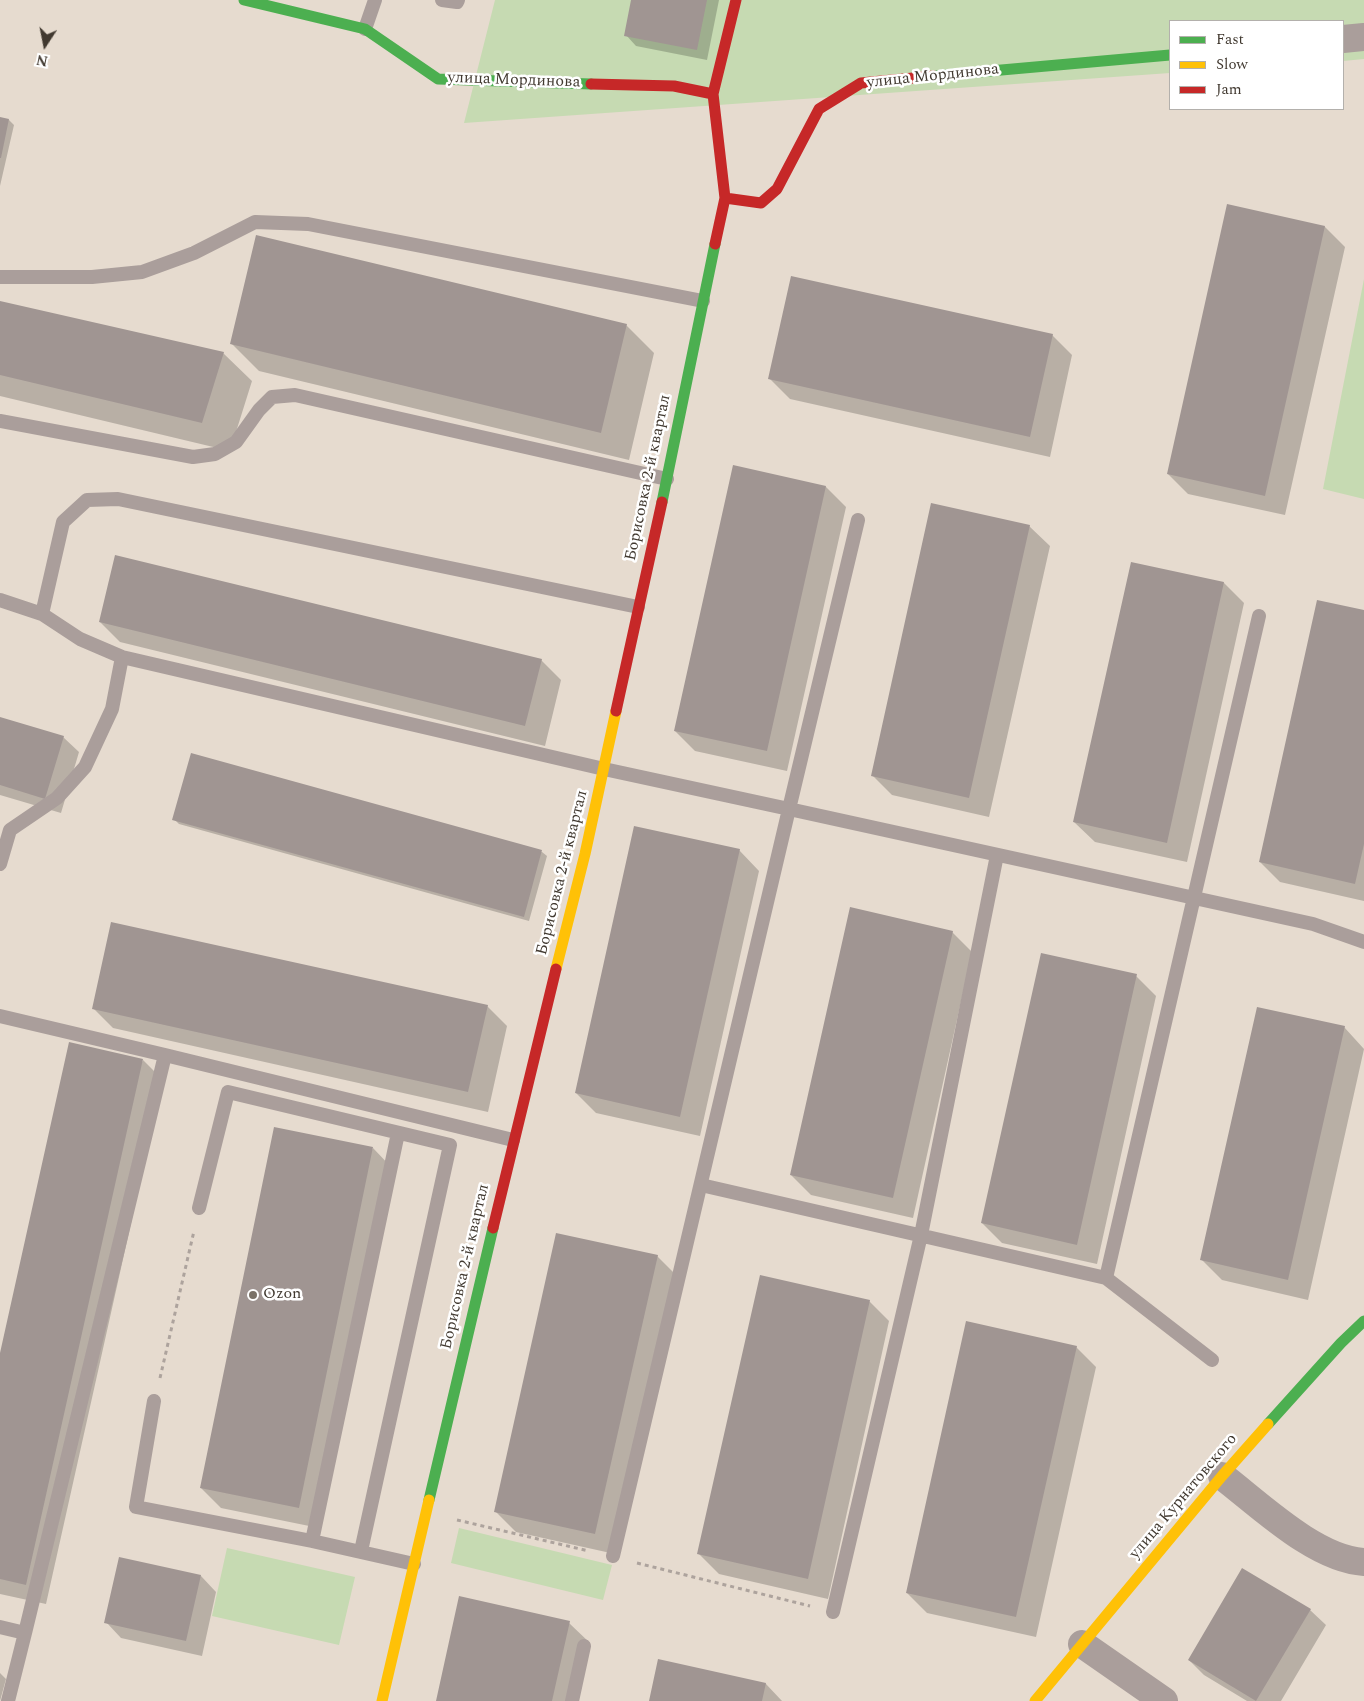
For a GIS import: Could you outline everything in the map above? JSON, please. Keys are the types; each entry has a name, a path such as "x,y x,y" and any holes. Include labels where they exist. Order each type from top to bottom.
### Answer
{"street":[{"name":"улица Мординова","path":"244,0 365,29 438,79 674,86 713,94"},
{"name":"Борисовка 2-й квартал","path":"382,1701 513,1140 585,854 667,479 725,198 713,94 736,0"},
{"path":"1344,39 1364,37"},
{"name":"улица Мординова","path":"725,198 761,203 776,189 819,109 861,83 1169,55"},
{"name":"улица Курнатовского","path":"1035,1701 1222,1476 1341,1343 1364,1321"},
{"path":"1222,1476 1314,1546 1354,1561 1364,1562"},
{"path":"1082,1644 1164,1701"}],"lane":[{"path":"365,29 375,0"},
{"path":"442,0 457,2 458,0"},
{"path":"0,277 92,278 142,272 194,253 255,222 308,224 703,301"},
{"path":"0,421 193,457 215,454 236,442 259,410 272,397 295,395 667,479"},
{"path":"42,614 63,522 88,500 118,499 638,607"},
{"path":"613,1556 858,520"},
{"path":"0,600 42,614 80,639 122,657 604,769 1193,896 1313,924 1364,942"},
{"path":"1106,1278 1259,616"},
{"path":"0,864 10,830 57,798 84,767 112,709 122,657"},
{"path":"832,1612 921,1235 997,855"},
{"path":"0,1016 513,1140"},
{"path":"8,1701 165,1056"},
{"path":"200,1208 228,1092 450,1145 361,1552"},
{"path":"312,1541 398,1133"},
{"path":"701,1184 1106,1278 1212,1360"},
{"path":"154,1401 136,1507 312,1541 414,1564"},
{"path":"0,1627 25,1633"},
{"path":"572,1701 584,1646"}],"path":[{"path":"154,1401 200,1208"}],"green space":[{"path":"495,0 1364,0 1364,59 1344,61 1344,20 1169,20 1169,73 464,123"},
{"path":"1364,279 1364,499 1323,489"},
{"path":"459,1528 612,1565 603,1600 451,1563"},
{"path":"227,1548 355,1577 339,1645 212,1616"}],"building":[{"path":"631,0 707,0 697,50 624,36"},
{"path":"0,117 9,119 1,158 0,158"},
{"path":"1227,204 1325,226 1265,496 1167,474"},
{"path":"256,235 627,324 601,433 230,344"},
{"path":"791,276 1053,334 1030,437 768,379"},
{"path":"0,301 224,352 202,423 0,375"},
{"path":"733,465 826,486 767,751 674,731"},
{"path":"931,503 1030,525 969,798 871,776"},
{"path":"115,555 542,659 525,726 99,622"},
{"path":"1131,562 1224,582 1167,843 1073,822"},
{"path":"1317,600 1364,610 1364,844 1355,884 1259,862"},
{"path":"0,717 64,736 45,799 0,785"},
{"path":"191,753 542,850 524,917 172,820"},
{"path":"634,826 740,849 680,1117 575,1093"},
{"path":"850,907 953,931 893,1198 790,1175"},
{"path":"111,922 488,1005 468,1092 92,1009"},
{"path":"1041,953 1137,974 1077,1245 981,1223"},
{"path":"1257,1007 1345,1026 1288,1280 1200,1260"},
{"path":"69,1042 143,1059 26,1585 0,1579 0,1353"},
{"path":"274,1127 373,1147 299,1508 200,1488"},
{"path":"556,1233 658,1255 595,1534 494,1512"},
{"path":"760,1275 870,1300 808,1579 697,1554"},
{"path":"966,1321 1077,1346 1016,1617 906,1593"},
{"path":"119,1557 201,1575 186,1641 104,1623"},
{"path":"1242,1568 1311,1609 1256,1701 1188,1660"},
{"path":"459,1596 570,1621 552,1701 436,1701"},
{"path":"658,1659 766,1683 762,1701 649,1701"}],"traffic: fast":[{"path":"244,0 365,29 438,79 591,84"},
{"path":"934,76 1169,55"},
{"path":"662,502 715,244"},
{"path":"429,1500 493,1228"},
{"path":"1268,1424 1341,1343 1364,1321"}],"traffic: slow":[{"path":"556,969 585,854 616,711"},
{"path":"1035,1701 1222,1476 1268,1424"},
{"path":"382,1701 429,1500"}],"traffic: jam":[{"path":"715,244 725,198 713,94 736,0"},
{"path":"725,198 761,203 777,189 819,109 861,83 934,76"},
{"path":"591,84 674,86 713,94"},
{"path":"616,711 662,502"},
{"path":"493,1228 556,969"}],"place":[{"name":"Ozon","path":"253,1295"}]}
